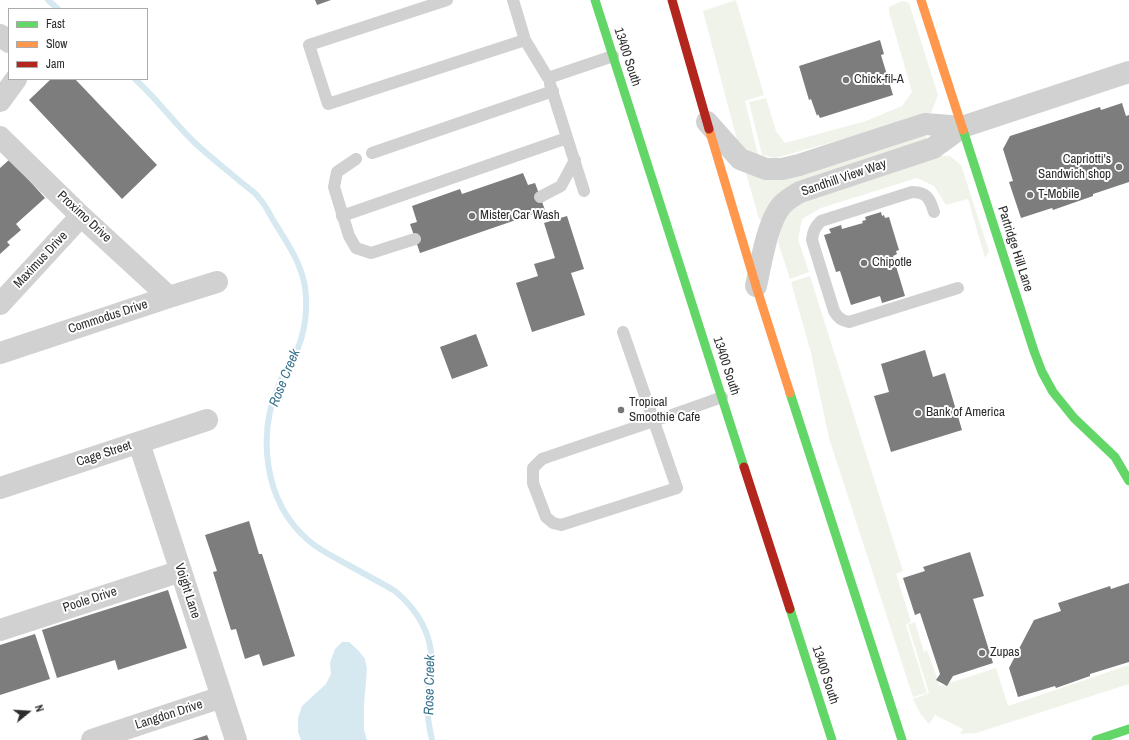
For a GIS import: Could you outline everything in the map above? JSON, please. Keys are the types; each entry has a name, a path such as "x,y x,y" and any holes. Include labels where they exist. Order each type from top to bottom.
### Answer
{"main road":[{"name":"13400 South","path":"595,0 832,740"},
{"path":"672,0 756,286 902,740"},
{"name":"Partridge Hill Lane","path":"921,0 1042,372 1053,392 1063,405 1074,418 1115,457 1129,481"},
{"path":"1096,740 1129,729"}],"street":[{"path":"0,35 8,41"},
{"name":"Sandhill View Way","path":"756,286 770,226 780,207 791,197 800,192 933,148 962,127 1129,72"},
{"path":"0,101 15,80"},
{"name":"Sandhill View Way","path":"707,122 740,159 766,169 782,169 799,165 925,124 962,127"},
{"name":"Proximo Drive","path":"0,137 81,216 169,296"},
{"name":"Maximus Drive","path":"0,304 81,216"},
{"name":"Commodus Drive","path":"0,353 169,296 217,282"},
{"name":"Cage Street","path":"0,488 207,420"},
{"name":"Voight Lane","path":"139,443 236,740"},
{"name":"Poole Drive","path":"0,630 181,571"},
{"name":"Langdon Drive","path":"92,740 222,697"}],"lane":[{"path":"447,0 308,45 328,104 526,40"},
{"path":"513,0 526,40 548,78 584,191"},
{"path":"548,78 613,56"},
{"path":"372,153 553,92"},
{"path":"342,216 568,138"},
{"path":"356,159 337,172 334,187 349,236 356,248 371,253 415,239"},
{"path":"540,197 561,186 575,160"},
{"path":"934,212 929,199 925,194 912,192 821,222 816,226 813,232 812,240 834,311 837,317 842,321 849,322 958,288"},
{"path":"624,332 654,421 677,488 561,525 553,523 546,517 533,483 533,468 542,459 654,421 722,397"}],"shaded area":[{"path":"736,0 764,95 745,101 759,159 738,144 703,11"},
{"path":"902,1 909,3 938,95 931,113 920,118 775,158 762,155 749,102 766,98 776,131 785,143 866,121 902,106 912,92 889,12 889,7"},
{"path":"925,132 928,144 762,221 759,219 746,173 748,170"},
{"path":"939,155 950,156 961,165 989,251 985,258 968,199 946,205 934,186 917,178 821,208 802,219 798,239 809,272 790,279 778,242 784,214 802,198"},
{"path":"810,276 903,571 896,574 911,622 906,625 927,693 913,697 829,438 811,353 791,282"},
{"path":"915,622 924,652 927,650 940,686 996,668 1008,706 1129,665 1129,684 976,733 960,734 963,729 935,715 929,724 921,715 913,699 929,693 908,625"},
{"path":"342,642 349,642 365,659 367,669 364,705 364,730 367,740 301,740 298,732 298,718 302,706 326,684 331,674 330,663 335,649"}],"building":[{"path":"315,0 331,0 317,5"},
{"name":"Chick-fil-A","path":"880,40 884,54 881,55 893,95 820,118 818,114 817,116 811,99 809,100 799,66"},
{"path":"50,80 76,80 157,165 122,199 29,100"},
{"path":"1122,103 1126,116 1129,115 1129,182 1053,210 1052,208 1021,218 1009,182 1013,181 1003,149 1010,136 1100,107 1101,110"},
{"path":"10,159 45,198 16,224 21,230 7,242 10,245 0,254 0,168"},
{"name":"Mister Car Wash","path":"523,173 528,185 535,183 545,210 420,253 410,224 417,222 412,206 460,189 462,194"},
{"name":"Chipotle","path":"881,212 882,216 884,215 885,218 889,217 899,250 896,251 897,254 893,256 905,296 882,303 880,296 851,305 840,271 836,272 824,235 831,233 829,229 841,225 842,229 863,223 862,221 866,220 865,217"},
{"path":"567,216 584,269 571,273 585,315 532,332 516,283 538,276 534,264 555,258 544,223"},
{"path":"476,334 488,366 452,379 440,347"},
{"name":"Bank of America","path":"925,350 933,377 945,373 962,430 891,452 874,396 889,392 881,364"},
{"path":"249,521 259,554 262,554 295,656 263,666 259,654 245,659 236,629 231,630 213,572 217,571 205,535"},
{"path":"970,552 984,596 973,599 993,663 953,676 947,686 936,680 940,674 920,613 915,615 903,578 925,571 923,567"},
{"path":"1129,583 1129,662 1090,674 1090,676 1056,688 1055,686 1018,697 1009,668 1034,620 1061,611 1058,603 1110,586 1111,589"},
{"path":"168,590 187,648 118,670 115,660 57,678 42,630"},
{"path":"35,634 50,679 0,695 0,645"},
{"path":"207,735 209,740 192,740"}],"waterway":[{"name":"Rose Creek","path":"48,0 57,8"},
{"name":"Rose Creek","path":"136,80 195,143 257,196 265,206 297,260 305,287 305,319 300,343 280,382 268,423 268,466 273,487 282,507 293,524 308,540 324,552 395,591 412,608 418,617 424,627 431,649 431,675 427,703 428,722 432,740"}],"traffic: fast":[{"path":"595,0 744,467"},
{"path":"963,130 1042,372 1053,392 1074,418 1115,457 1129,481"},
{"path":"790,393 902,740"},
{"path":"790,609 832,740"},
{"path":"1096,740 1129,729"}],"traffic: slow":[{"path":"921,0 963,130"},
{"path":"709,129 790,393"}],"traffic: jam":[{"path":"672,0 709,129"},
{"path":"744,467 790,609"}],"place":[{"name":"Chick-fil-A","path":"846,80"},
{"name":"Capriotti's Sandwich shop","path":"1119,167"},
{"name":"T-Mobile","path":"1030,195"},
{"name":"Mister Car Wash","path":"472,216"},
{"name":"Chipotle","path":"864,263"},
{"name":"Tropical Smoothie Cafe","path":"621,410"},
{"name":"Bank of America","path":"918,413"},
{"name":"Zupas","path":"982,653"}]}
